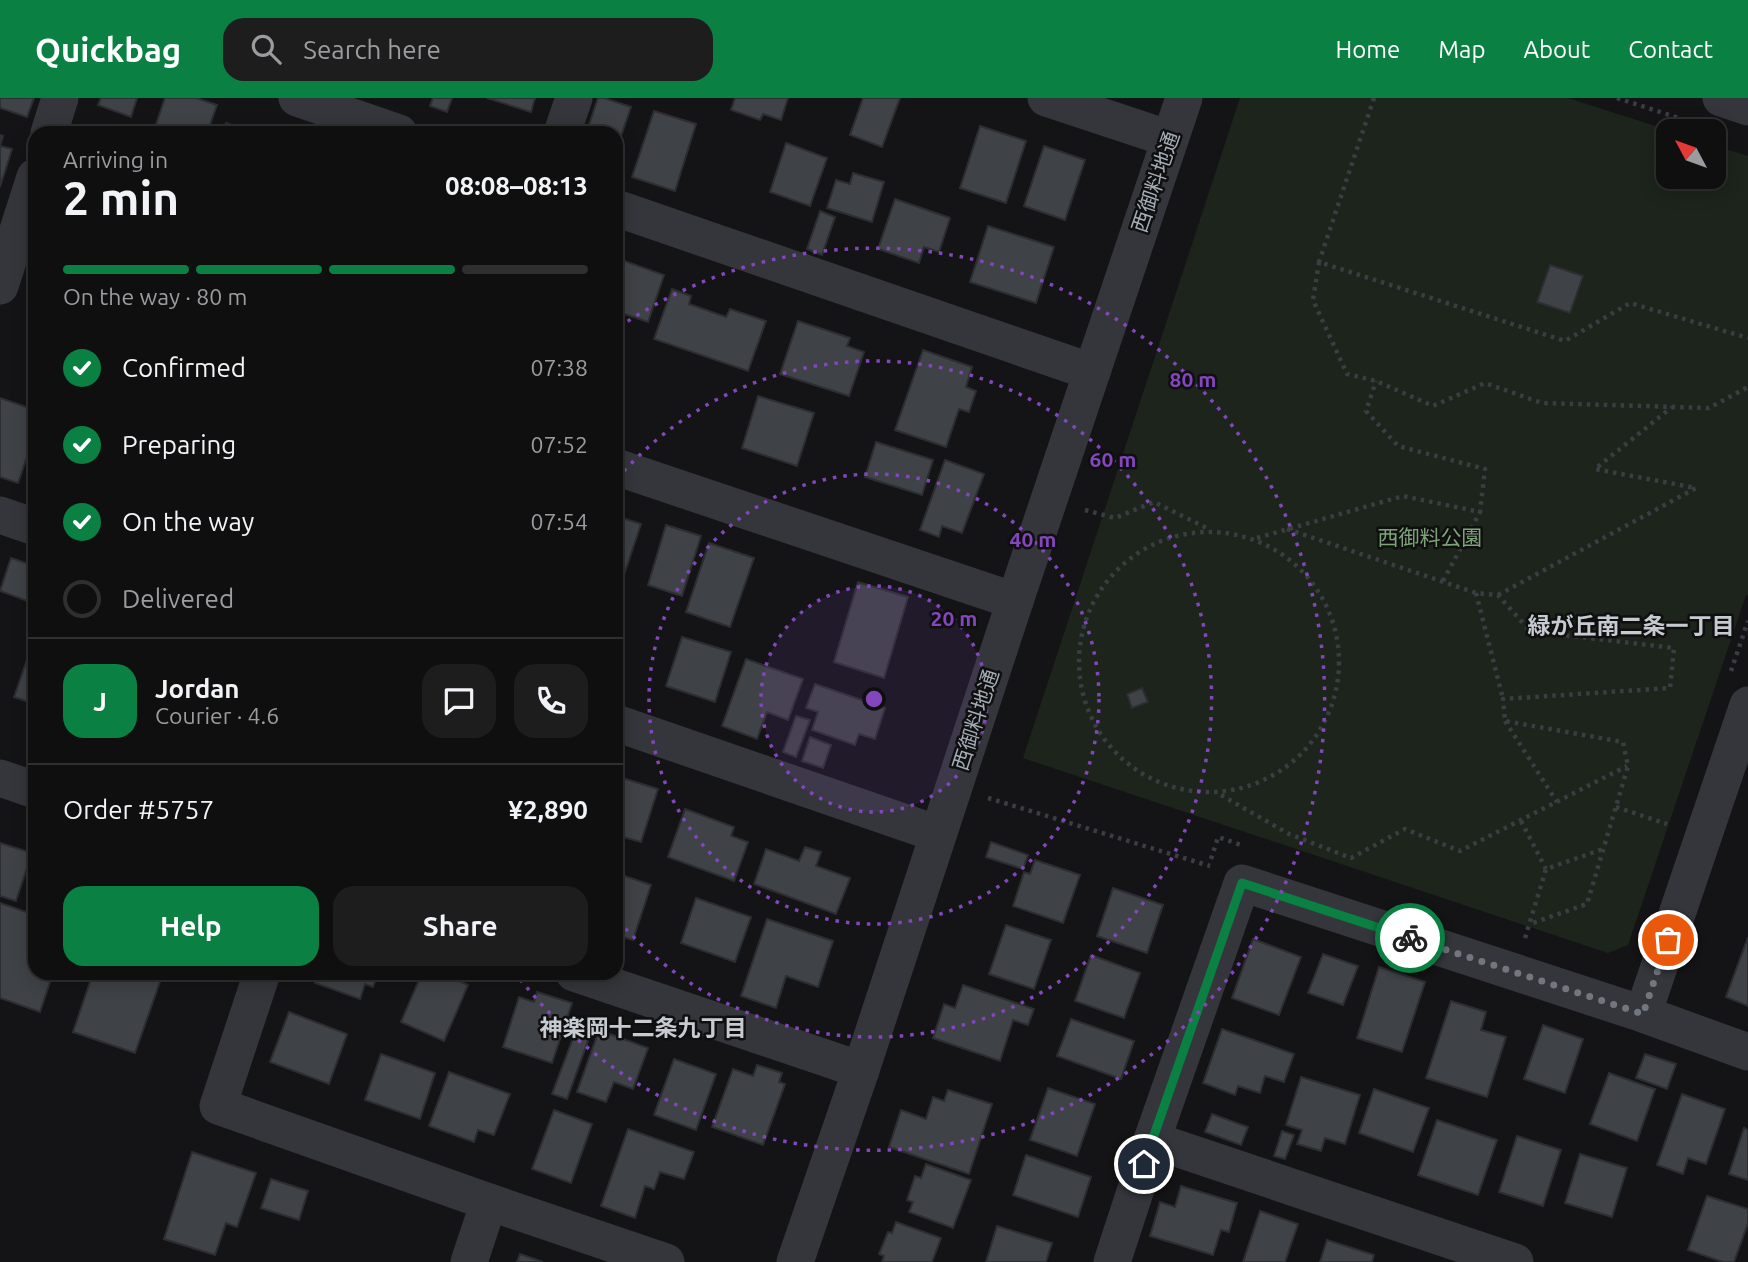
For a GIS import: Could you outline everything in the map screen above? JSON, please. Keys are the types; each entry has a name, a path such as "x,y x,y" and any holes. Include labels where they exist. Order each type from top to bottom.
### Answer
{"street":[{"path":"51,126 60,98"},
{"path":"297,98 379,126"},
{"path":"564,126 574,98"},
{"path":"1046,98 1170,139"},
{"name":"西御料地通","path":"795,1262 1184,98"},
{"path":"1708,111 1748,107"},
{"path":"11,269 28,204"},
{"path":"623,210 1092,372"},
{"path":"623,469 1015,601"},
{"path":"0,515 28,525"},
{"path":"1643,1014 1737,772 1748,705"},
{"path":"623,725 938,834"},
{"path":"0,778 28,788"},
{"path":"1112,1262 1242,883 1643,1014 1748,1052"},
{"path":"260,980 218,1106 666,1262"},
{"path":"595,980 861,1070"},
{"path":"1152,1140 1515,1262"},
{"path":"470,1262 489,1202"}],"path":[{"path":"1374,98 1319,262 1313,300 1348,374 1376,381 1433,406 1485,383 1542,403 1709,408 1748,387"},
{"path":"1617,98 1708,111"},
{"path":"1319,262 1565,341 1630,303 1748,338"},
{"path":"1376,381 1366,411 1398,446 1485,470 1479,512 1443,581"},
{"path":"1287,529 1476,593 1498,595 1696,488 1595,468 1672,407"},
{"path":"1256,538 1403,496 1479,512"},
{"path":"1084,509 1115,518 1154,502 1210,530 1256,538 1312,578 1340,638 1332,712 1284,772 1221,795"},
{"path":"1210,530 1155,541 1103,584 1077,651 1091,722 1125,765 1176,791 1221,795 1289,834 1351,858 1405,829 1460,851 1628,766"},
{"path":"1476,593 1503,699 1504,721 1557,802"},
{"path":"1498,595 1531,631 1674,648 1670,688 1503,699"},
{"path":"1504,721 1623,742 1628,766 1587,904 1530,924"},
{"path":"986,797 1209,865 1242,883"},
{"path":"1616,807 1678,828"},
{"path":"1521,821 1546,869 1525,939"},
{"path":"1546,869 1603,849"}],"green space":[{"name":"西御料公園","path":"1240,98 1568,98 1656,126 1656,189 1726,189 1726,149 1748,156 1748,595 1628,945 1608,953 1023,758"}],"building":[{"path":"0,98 34,98 27,117 0,108"},
{"path":"101,98 137,98 131,117 98,105"},
{"path":"165,98 196,98 217,105 210,126 155,126"},
{"path":"433,98 452,98 447,112 430,106"},
{"path":"487,98 535,98 531,112"},
{"path":"598,98 631,107 623,130 623,126 589,126"},
{"path":"735,98 788,98 781,120 763,114 760,120 731,110"},
{"path":"863,98 900,98 882,147 850,135"},
{"path":"654,111 696,124 675,191 632,177"},
{"path":"980,126 1026,141 1006,203 960,188"},
{"path":"786,143 827,158 810,206 770,192"},
{"path":"0,146 12,149 0,187"},
{"path":"1044,146 1085,160 1065,220 1024,206"},
{"path":"853,173 884,182 872,222 827,208 836,180 850,184"},
{"path":"895,199 950,218 939,252 924,247 919,263 878,249"},
{"path":"820,211 835,217 822,255 807,249"},
{"path":"988,226 1054,247 1036,303 970,282"},
{"path":"623,260 664,275 648,322 623,313"},
{"path":"1550,265 1583,276 1570,313 1537,302"},
{"path":"672,289 691,296 689,304 726,317 730,309 766,321 748,371 654,339"},
{"path":"798,321 850,338 847,346 864,352 849,396 780,374"},
{"path":"923,350 972,367 966,387 976,391 969,412 959,409 946,447 895,430"},
{"path":"758,396 814,413 797,466 742,448"},
{"path":"0,398 28,408 28,454 18,483 0,477"},
{"path":"876,442 933,460 922,495 865,477"},
{"path":"945,460 984,474 962,533 942,526 939,537 920,530"},
{"path":"623,518 641,524 623,578"},
{"path":"666,525 701,536 682,596 648,585"},
{"path":"709,543 754,558 730,627 686,612"},
{"path":"11,558 28,564 28,601 0,591"},
{"path":"858,582 908,597 884,678 834,662"},
{"path":"682,637 731,652 715,702 666,686"},
{"path":"28,657 28,702 14,697"},
{"path":"746,659 803,679 788,720 767,712 757,739 722,726"},
{"path":"815,684 885,708 875,739 859,734 855,745 812,730 818,712 806,708"},
{"path":"1142,688 1148,702 1132,708 1127,694"},
{"path":"796,716 810,720 796,757 783,752"},
{"path":"810,737 831,745 823,768 802,761"},
{"path":"623,778 658,789 641,842 623,837"},
{"path":"685,809 734,827 731,836 748,842 734,881 668,857"},
{"path":"991,842 1028,855 1023,869 986,857"},
{"path":"0,843 28,852 28,865 16,901 0,896"},
{"path":"805,847 821,852 816,866 850,878 836,914 754,884 766,849 799,861"},
{"path":"1035,860 1080,875 1063,923 1013,906 1024,872 1030,874"},
{"path":"623,875 651,885 633,940 623,937"},
{"path":"1113,888 1163,905 1147,953 1097,936"},
{"path":"696,898 751,917 735,962 681,943"},
{"path":"0,903 28,913 28,980 51,980 40,1012 0,998"},
{"path":"767,919 833,941 818,987 786,976 776,1008 741,996"},
{"path":"1006,925 1051,940 1034,989 989,974"},
{"path":"1748,937 1748,1006 1726,997"},
{"path":"1253,939 1301,957 1279,1015 1232,998"},
{"path":"1323,954 1358,966 1343,1005 1308,993"},
{"path":"1091,955 1140,973 1124,1018 1075,1001"},
{"path":"1379,967 1425,982 1402,1052 1357,1038"},
{"path":"91,980 161,980 135,1053 73,1032"},
{"path":"316,980 376,980 373,987 365,984 360,999 315,983"},
{"path":"419,980 457,980 468,985 444,1041 401,1022"},
{"path":"963,985 1034,1009 1028,1025 1013,1020 1000,1061 933,1038 944,1004 955,1008"},
{"path":"537,992 572,1003 552,1063 503,1047 519,997 534,1002"},
{"path":"1451,1001 1486,1012 1481,1030 1506,1037 1487,1097 1426,1078"},
{"path":"289,1012 347,1034 329,1084 270,1062"},
{"path":"1071,1019 1134,1041 1121,1079 1057,1056"},
{"path":"1543,1025 1583,1039 1565,1093 1524,1079"},
{"path":"1222,1029 1294,1054 1284,1082 1265,1076 1260,1093 1238,1086 1235,1095 1203,1083"},
{"path":"599,1030 648,1048 633,1089 614,1082 606,1102 577,1092"},
{"path":"575,1033 589,1038 567,1099 552,1094"},
{"path":"381,1054 435,1073 420,1119 365,1100"},
{"path":"1645,1054 1676,1064 1667,1089 1636,1078"},
{"path":"674,1059 716,1074 696,1130 654,1115"},
{"path":"757,1065 782,1073 779,1082 785,1084 763,1145 712,1127 733,1069 753,1076"},
{"path":"449,1072 510,1094 494,1135 478,1130 474,1142 429,1126"},
{"path":"1609,1073 1655,1089 1637,1141 1590,1124"},
{"path":"1301,1077 1360,1095 1345,1144 1325,1138 1321,1151 1297,1144 1302,1130 1286,1125"},
{"path":"1048,1088 1095,1104 1077,1156 1030,1140"},
{"path":"1374,1089 1429,1108 1413,1152 1359,1133"},
{"path":"948,1090 992,1104 969,1174 889,1147 901,1110 926,1119 933,1097 944,1101"},
{"path":"1682,1094 1725,1109 1706,1164 1688,1158 1683,1174 1657,1165"},
{"path":"554,1110 592,1124 571,1183 532,1169"},
{"path":"1212,1114 1248,1127 1241,1145 1205,1132"},
{"path":"1437,1120 1497,1140 1478,1195 1418,1175"},
{"path":"1744,1128 1748,1130 1748,1180 1729,1174"},
{"path":"628,1129 694,1152 684,1179 660,1172 654,1189 645,1186 635,1218 601,1206"},
{"path":"1282,1131 1294,1135 1285,1159 1274,1156"},
{"path":"1517,1136 1561,1150 1543,1206 1499,1192"},
{"path":"192,1152 256,1173 237,1227 226,1223 215,1255 164,1239"},
{"path":"1580,1154 1627,1168 1612,1217 1565,1203"},
{"path":"1026,1155 1091,1177 1078,1217 1013,1195"},
{"path":"926,1164 971,1180 953,1228 909,1212 913,1202 907,1200 915,1176 921,1178"},
{"path":"271,1179 308,1191 299,1220 261,1208"},
{"path":"1181,1186 1237,1203 1229,1232 1221,1230 1213,1255 1150,1236 1160,1202 1175,1207"},
{"path":"1707,1196 1748,1209 1748,1223 1734,1262 1723,1262 1688,1250"},
{"path":"1260,1211 1298,1224 1285,1262 1243,1262"},
{"path":"896,1222 941,1238 932,1262 882,1262 884,1256 879,1254 888,1232 892,1233"},
{"path":"997,1226 1052,1243 1046,1262 986,1262"},
{"path":"1327,1240 1374,1255 1372,1262 1320,1262"},
{"path":"520,1254 543,1262 517,1262"}],"way so far":[{"path":"1410,938 1643,1014 1668,940"}],"district":[{"name":"緑が丘南二条一丁目","path":"1631,626"},
{"name":"神楽岡十二条九丁目","path":"643,1028"}],"route":[{"path":"1144,1164 1242,883 1410,938"}]}
